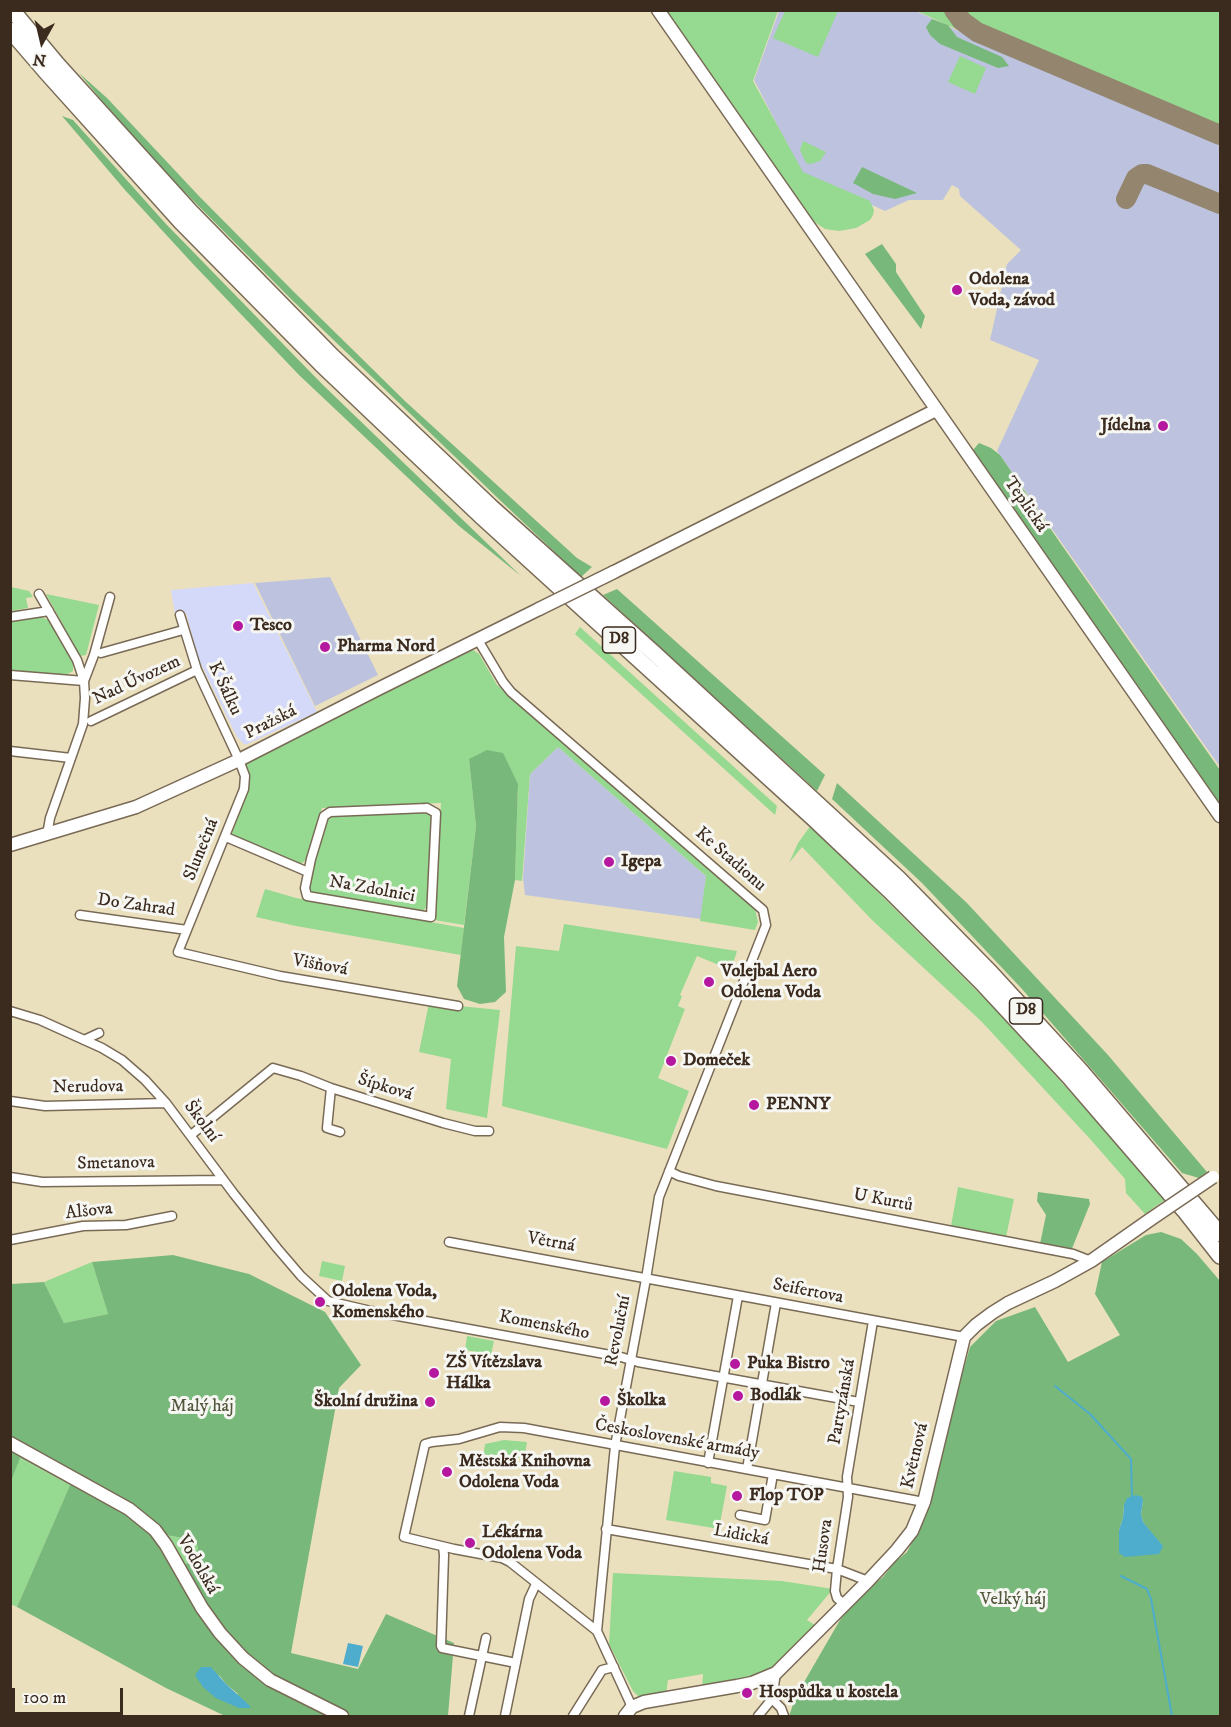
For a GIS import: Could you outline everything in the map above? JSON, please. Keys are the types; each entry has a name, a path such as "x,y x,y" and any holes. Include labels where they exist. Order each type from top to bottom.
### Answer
{"highway":[{"name":"D8","path":"12,10 57,64 190,211 332,356 490,506 654,653 898,878 991,973 1081,1071 1221,1234"},
{"name":"D8","path":"10,30 181,222 322,365 482,517 813,818 973,974 1071,1079 1221,1256"}],"street":[{"name":"Teplická","path":"658,10 1221,816"},
{"name":"Pražská","path":"10,845 136,807 239,760 936,410"},
{"path":"39,594 77,660 84,681 85,698 82,724 50,818 47,835"},
{"path":"84,681 94,655 110,597"},
{"path":"10,617 49,611"},
{"name":"K Šálku","path":"180,615 197,670 239,760"},
{"path":"101,653 183,630"},
{"name":"Ke Stadionu","path":"478,640 511,692 763,910 766,925 669,1171"},
{"name":"Nad Úvozem","path":"91,721 197,670"},
{"path":"10,675 84,681"},
{"path":"10,751 71,758"},
{"name":"Slunečná","path":"178,952 244,789 245,776 239,760"},
{"name":"Na Zdolnici","path":"427,808 436,813 431,917 307,896 305,888 308,872 324,816 330,812 427,808"},
{"name":"Na Zdolnici","path":"226,837 308,872"},
{"name":"Do Zahrad","path":"80,915 187,930"},
{"name":"Višňová","path":"178,952 280,976 458,1006"},
{"name":"Školní","path":"10,1011 40,1020 84,1040 122,1060 145,1080 166,1103 277,1248 328,1300"},
{"path":"84,1040 99,1033"},
{"name":"Šípková","path":"191,1135 273,1068 443,1123 475,1131 489,1131"},
{"path":"331,1088 327,1128 340,1132"},
{"name":"Nerudova","path":"10,1101 45,1106 166,1103"},
{"name":"U Kurtů","path":"669,1171 716,1186 1073,1254 1091,1261"},
{"name":"Revoluční","path":"597,1631 615,1446 659,1197 669,1171"},
{"path":"964,1337 976,1324 1008,1302 1055,1281 1091,1261 1217,1175"},
{"name":"Smetanova","path":"10,1177 42,1182 223,1180"},
{"name":"Alšova","path":"10,1240 83,1227 126,1225 172,1216"},
{"name":"Větrná","path":"449,1242 646,1279"},
{"name":"Seifertova","path":"646,1279 964,1337"},
{"path":"708,1463 738,1296"},
{"name":"Komenského","path":"328,1300 371,1311 860,1402"},
{"path":"747,1469 776,1303"},
{"name":"Partyzánská","path":"848,1488 847,1478 873,1321"},
{"name":"Květnová","path":"628,1712 644,1702 745,1685 776,1673 897,1550 912,1531 924,1503 964,1337"},
{"name":"Československé armády","path":"443,1546 404,1537 424,1444 459,1439 510,1427 924,1503"},
{"name":"Vodolská","path":"10,1443 129,1509 155,1530 202,1608 220,1633 243,1658 270,1680 342,1716"},
{"path":"740,1515 765,1520 774,1474"},
{"name":"Husova","path":"845,1605 837,1598 835,1592 848,1488"},
{"name":"Lidická","path":"606,1528 837,1569 868,1581"},
{"path":"516,1663 442,1648 443,1546 502,1558 510,1562 597,1631 614,1667 628,1712"},
{"path":"505,1716 529,1599 536,1584"},
{"path":"469,1716 486,1638"},
{"path":"573,1716 602,1670 614,1667"},
{"path":"758,1716 772,1699 776,1673"},
{"path":"772,1699 781,1708 784,1716"}],"shaded area":[{"path":"779,11 916,11 1007,54 1220,144 1220,767 997,451 1039,360 990,340 1007,264 1021,250 960,196 959,189 952,185 943,200 909,200 885,211 802,173 754,80"},
{"path":"330,577 378,675 315,706 255,583"},
{"path":"253,583 317,712 245,745 237,737 198,658 186,613 175,614 171,590"},
{"path":"558,747 706,876 701,919 525,895 523,878 530,774"}],"green space":[{"path":"663,11 778,11 753,81 803,172 870,201 874,210 870,220 856,228 839,231 825,229 810,219"},
{"path":"785,11 838,11 818,57 773,38"},
{"path":"917,11 944,11 956,29"},
{"path":"965,11 1220,11 1220,126 981,24"},
{"path":"932,19 948,25 957,37 1002,57 1009,66 998,68 940,44 930,35 926,27"},
{"path":"960,56 986,68 975,94 948,82"},
{"path":"79,73 107,98 198,195 406,402 577,558 592,567 581,577 293,301 143,150"},
{"path":"62,116 73,120 166,224 323,385 521,576 459,526 299,375 125,190"},
{"path":"803,141 826,152 820,161 806,163 800,150"},
{"path":"862,167 917,193 895,199 873,194 853,183"},
{"path":"882,244 896,264 896,272 925,316 921,329 865,254"},
{"path":"979,443 1000,455 1220,770 1220,808 975,458 973,450"},
{"path":"11,587 29,591 33,597 26,598 28,608 11,611"},
{"path":"617,589 825,775 817,791 603,595"},
{"path":"46,594 99,605 86,655 80,656"},
{"path":"41,617 49,620 73,663 73,671 66,675 11,670 11,621"},
{"path":"580,627 777,806 775,815 575,634"},
{"path":"470,648 479,654 497,685 755,909 758,922 755,930 700,921 706,876 558,747 530,774 522,881 515,880 518,784 469,759 476,826 464,925 434,920 441,803 322,808 307,859 301,864 231,836 249,778 247,778 245,760"},
{"path":"487,750 503,753 518,784 515,880 504,937 506,992 495,1002 480,1004 464,999 457,986 476,826 469,759"},
{"path":"837,783 967,903 1108,1055 1207,1172 1199,1178 1182,1173 1022,989 922,883 832,799"},
{"path":"426,812 432,820 427,906 424,910 420,912 309,890 307,885 330,816"},
{"path":"811,825 1005,1019 1166,1199 1145,1214 1126,1193 1125,1179 981,1021 872,920 802,847 789,863 798,843"},
{"path":"265,889 296,898 464,928 461,955 256,917"},
{"path":"564,924 737,951 731,970 697,956 680,995 682,996 678,1006 685,1009 658,1078 689,1091 667,1149 502,1106 516,946 559,951"},
{"path":"429,1003 500,1010 487,1118 446,1109 451,1059 419,1052"},
{"path":"958,1187 1014,1199 1006,1237 951,1226"},
{"path":"1038,1192 1089,1199 1090,1204 1071,1251 1040,1244 1046,1215 1037,1201"},
{"name":"Velký háj","path":"1161,1232 1181,1239 1220,1281 1220,1716 789,1716 796,1696 840,1620 859,1596 883,1577 907,1552 926,1515 949,1420 970,1347 996,1321 1035,1307 1068,1362 1120,1335 1095,1294 1102,1262 1146,1235","holes":["1143,1501 1141,1514 1143,1522 1162,1546 1119,1530 1124,1505"]},
{"name":"Malý háj","path":"173,1255 249,1274 325,1312 361,1365 339,1388 291,1653 358,1669 386,1614 454,1643 448,1716 225,1716 166,1688 17,1607 70,1485 20,1458 11,1481 11,1284 44,1282 64,1323 108,1314 92,1262","holes":["165,1535 196,1540 198,1549 183,1568","219,1675 226,1684 238,1694 216,1698"]},
{"path":"322,1261 345,1266 342,1281 319,1276"},
{"path":"92,1262 108,1314 64,1323 44,1282"},
{"path":"467,1336 494,1341 491,1355 465,1350"},
{"path":"504,1440 527,1442 525,1454 510,1463 483,1458 485,1444"},
{"path":"19,1458 70,1485 17,1607 10,1604 10,1481"},
{"path":"674,1471 711,1477 711,1483 727,1486 719,1529 666,1520"},
{"path":"164,1535 196,1540 198,1549 183,1568"},
{"path":"613,1573 782,1581 833,1589 807,1620 815,1625 769,1673 702,1689 703,1674 668,1680 666,1694 640,1698 633,1691 609,1644"}],"water":[{"path":"1136,1495 1142,1497 1143,1522 1163,1546 1159,1554 1125,1557 1119,1553 1119,1530 1124,1505 1127,1498"},
{"path":"348,1643 363,1646 358,1667 343,1664"},
{"path":"201,1667 211,1667 250,1708 239,1708 216,1698 203,1687 195,1675"}],"waterway":[{"path":"1055,1386 1090,1414 1131,1459 1132,1497"},
{"path":"1121,1576 1147,1589 1151,1599 1172,1716"}],"taxiway":[{"path":"954,10 962,21 977,32 1220,135"},
{"path":"1126,199 1136,178 1147,174 1220,204"}],"place":[{"name":"Odolena Voda, závod","path":"957,290"},
{"name":"Jídelna","path":"1163,426"},
{"name":"Tesco","path":"238,626"},
{"name":"Pharma Nord","path":"325,647"},
{"name":"Igepa","path":"609,862"},
{"name":"Volejbal Aero Odolena Voda","path":"709,982"},
{"name":"Domeček","path":"671,1061"},
{"name":"PENNY","path":"754,1105"},
{"name":"Odolena Voda, Komenského","path":"320,1302"},
{"name":"Puka Bistro","path":"735,1364"},
{"name":"ZŠ Vítězslava Hálka","path":"434,1373"},
{"name":"Bodlák","path":"738,1396"},
{"name":"Školka","path":"605,1401"},
{"name":"Školní družina","path":"430,1402"},
{"name":"Městská Knihovna Odolena Voda","path":"447,1472"},
{"name":"Flop TOP","path":"737,1496"},
{"name":"Lékárna Odolena Voda","path":"470,1543"},
{"name":"Hospůdka u kostela","path":"747,1693"}]}
